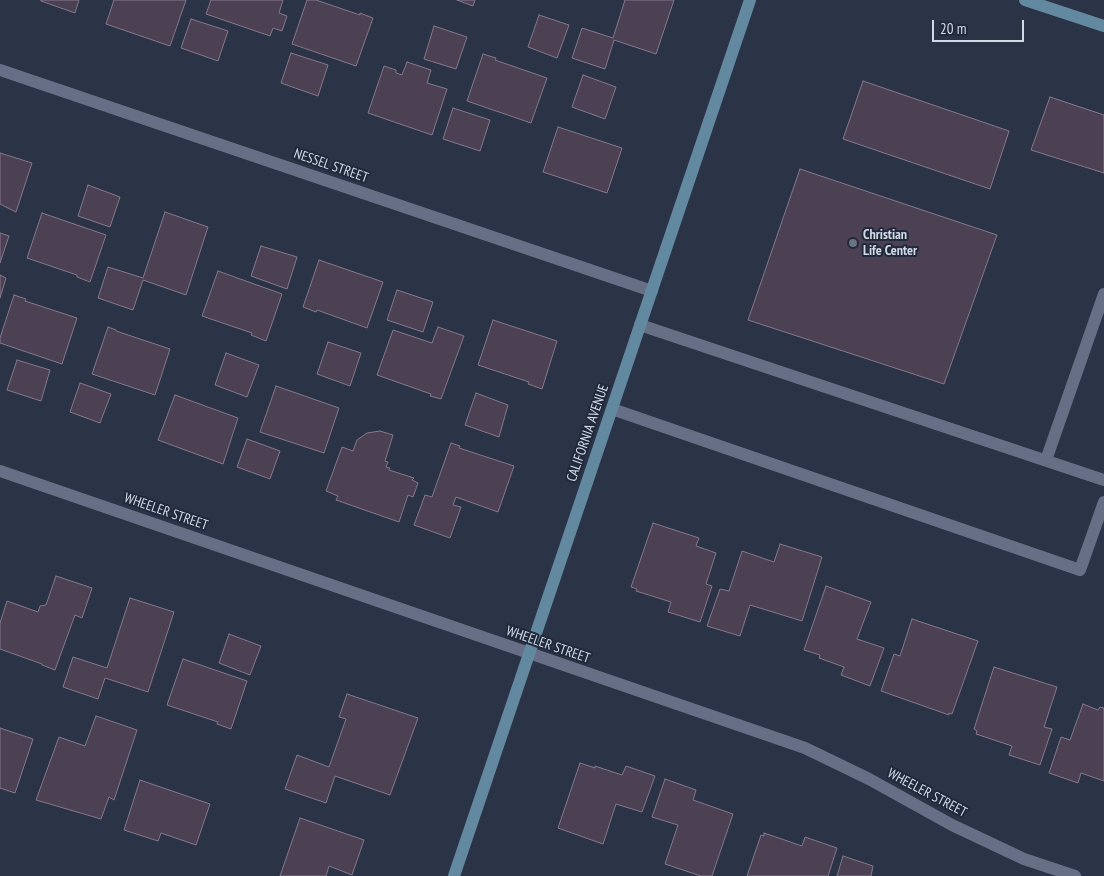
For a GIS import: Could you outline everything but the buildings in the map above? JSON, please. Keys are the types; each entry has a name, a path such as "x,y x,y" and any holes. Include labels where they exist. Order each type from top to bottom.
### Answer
{"main road":[{"name":"CALIFORNIA AVENUE","path":"454,876 750,0"},
{"path":"1025,0 1104,26"}],"street":[{"name":"NESSEL STREET","path":"0,70 652,291"},
{"path":"1046,460 1104,294"},
{"path":"640,325 1104,480"},
{"path":"612,409 1080,570 1104,502"},
{"name":"WHEELER STREET","path":"0,471 805,748 869,779 952,825 1015,855 1075,876"}],"place":[{"name":"Christian Life Center","path":"853,243"}]}
